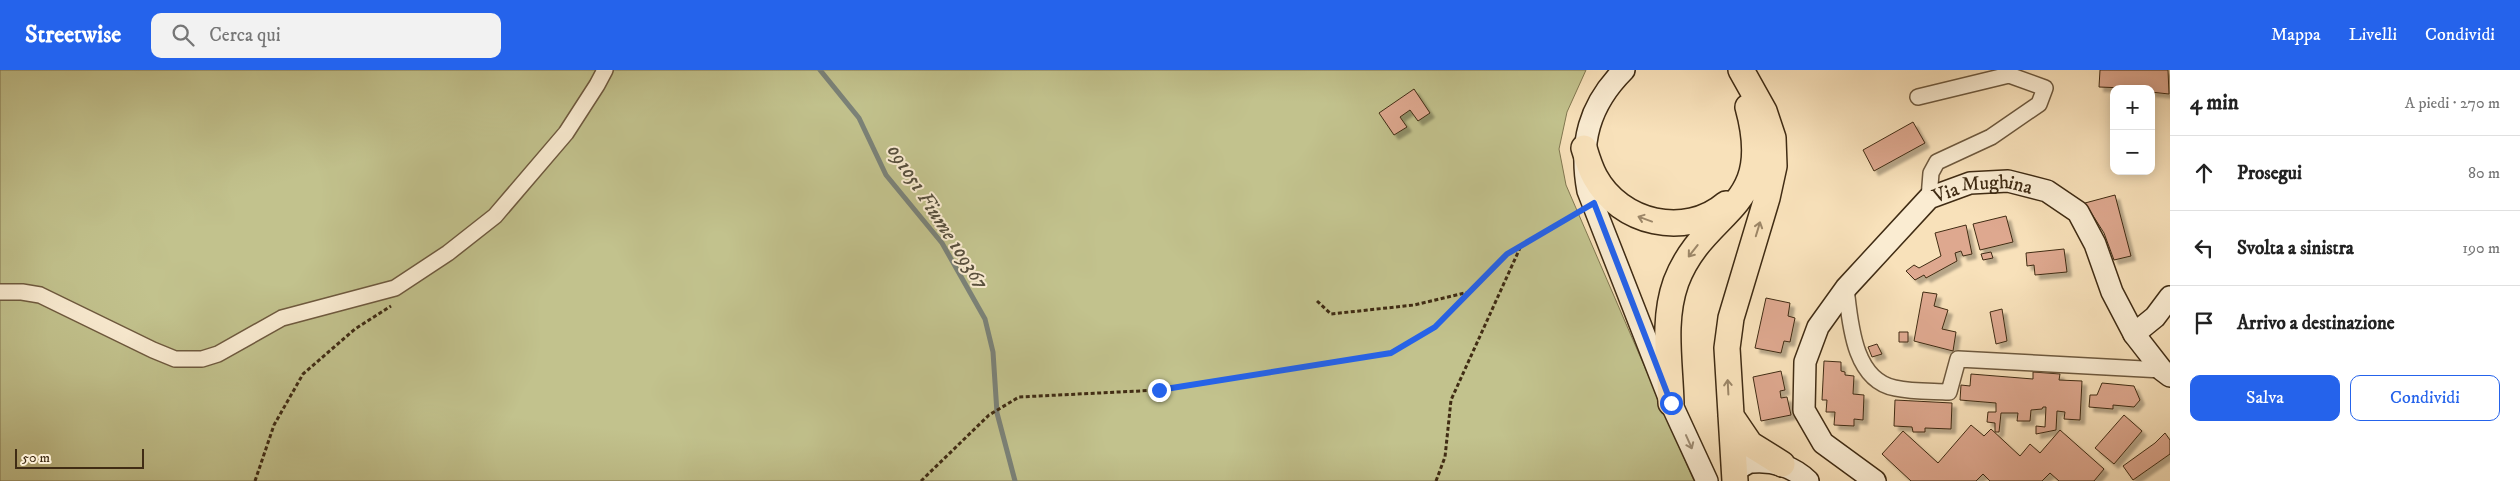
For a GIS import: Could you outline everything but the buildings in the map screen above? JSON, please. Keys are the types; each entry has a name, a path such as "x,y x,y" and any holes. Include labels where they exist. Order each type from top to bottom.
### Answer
{"main road":[{"path":"1671,403 1668,337 1676,284 1686,260 1738,202 1747,186 1755,164 1755,135 1748,107 1732,70"},
{"path":"1735,476 1726,348 1731,318 1768,198 1774,166 1773,138 1764,110 1741,70"},
{"path":"1584,148 1590,166 1604,190 1625,208 1638,216 1666,224 1694,222 1720,209 1740,189 1755,164"},
{"path":"1730,415 1750,444 1782,464"}],"street":[{"path":"0,292 22,292 40,295 175,359 202,359 218,354 282,318 395,288 448,253 495,216 566,133 598,85 604,70"},
{"path":"1624,70 1599,101 1590,119 1584,148 1584,170 1588,191 1671,403 1707,481"},
{"path":"1918,97 2010,75 2046,88 2039,104 1991,137 1937,162 1931,173 1929,198"},
{"name":"Via Mughina","path":"1875,481 1823,443 1804,410 1805,362 1818,327 1846,288 1929,198 1970,183 2008,181 2047,192 2078,212 2096,244 2112,292 2134,334 2166,373"},
{"path":"1846,288 1850,320 1857,350 1869,372 1883,384 1894,388 1949,392 1958,359 2166,373"},
{"path":"2134,334 2155,317 2170,297"},
{"path":"1735,476 1751,462 1782,464 1799,472 1808,481"}],"path":[{"path":"921,481 989,415 1019,397 1159,390 1391,353 1435,327 1507,254 1594,203"},
{"path":"1436,481 1445,457 1451,400 1521,247"},
{"path":"255,481 274,425 303,374 355,329 388,309 397,300 395,288"},
{"path":"1317,301 1330,314 1414,305 1470,292"}],"green space":[{"path":"0,70 1586,70 1567,112 1559,149 1566,185 1694,481 0,481"}],"waterway":[{"name":"091051 Fiume 109367","path":"820,70 859,118 886,175 942,243 985,319 993,352 997,413 1015,481"}],"route":[{"path":"1159,390 1391,353 1435,327 1507,254 1594,203 1671,403"}]}
